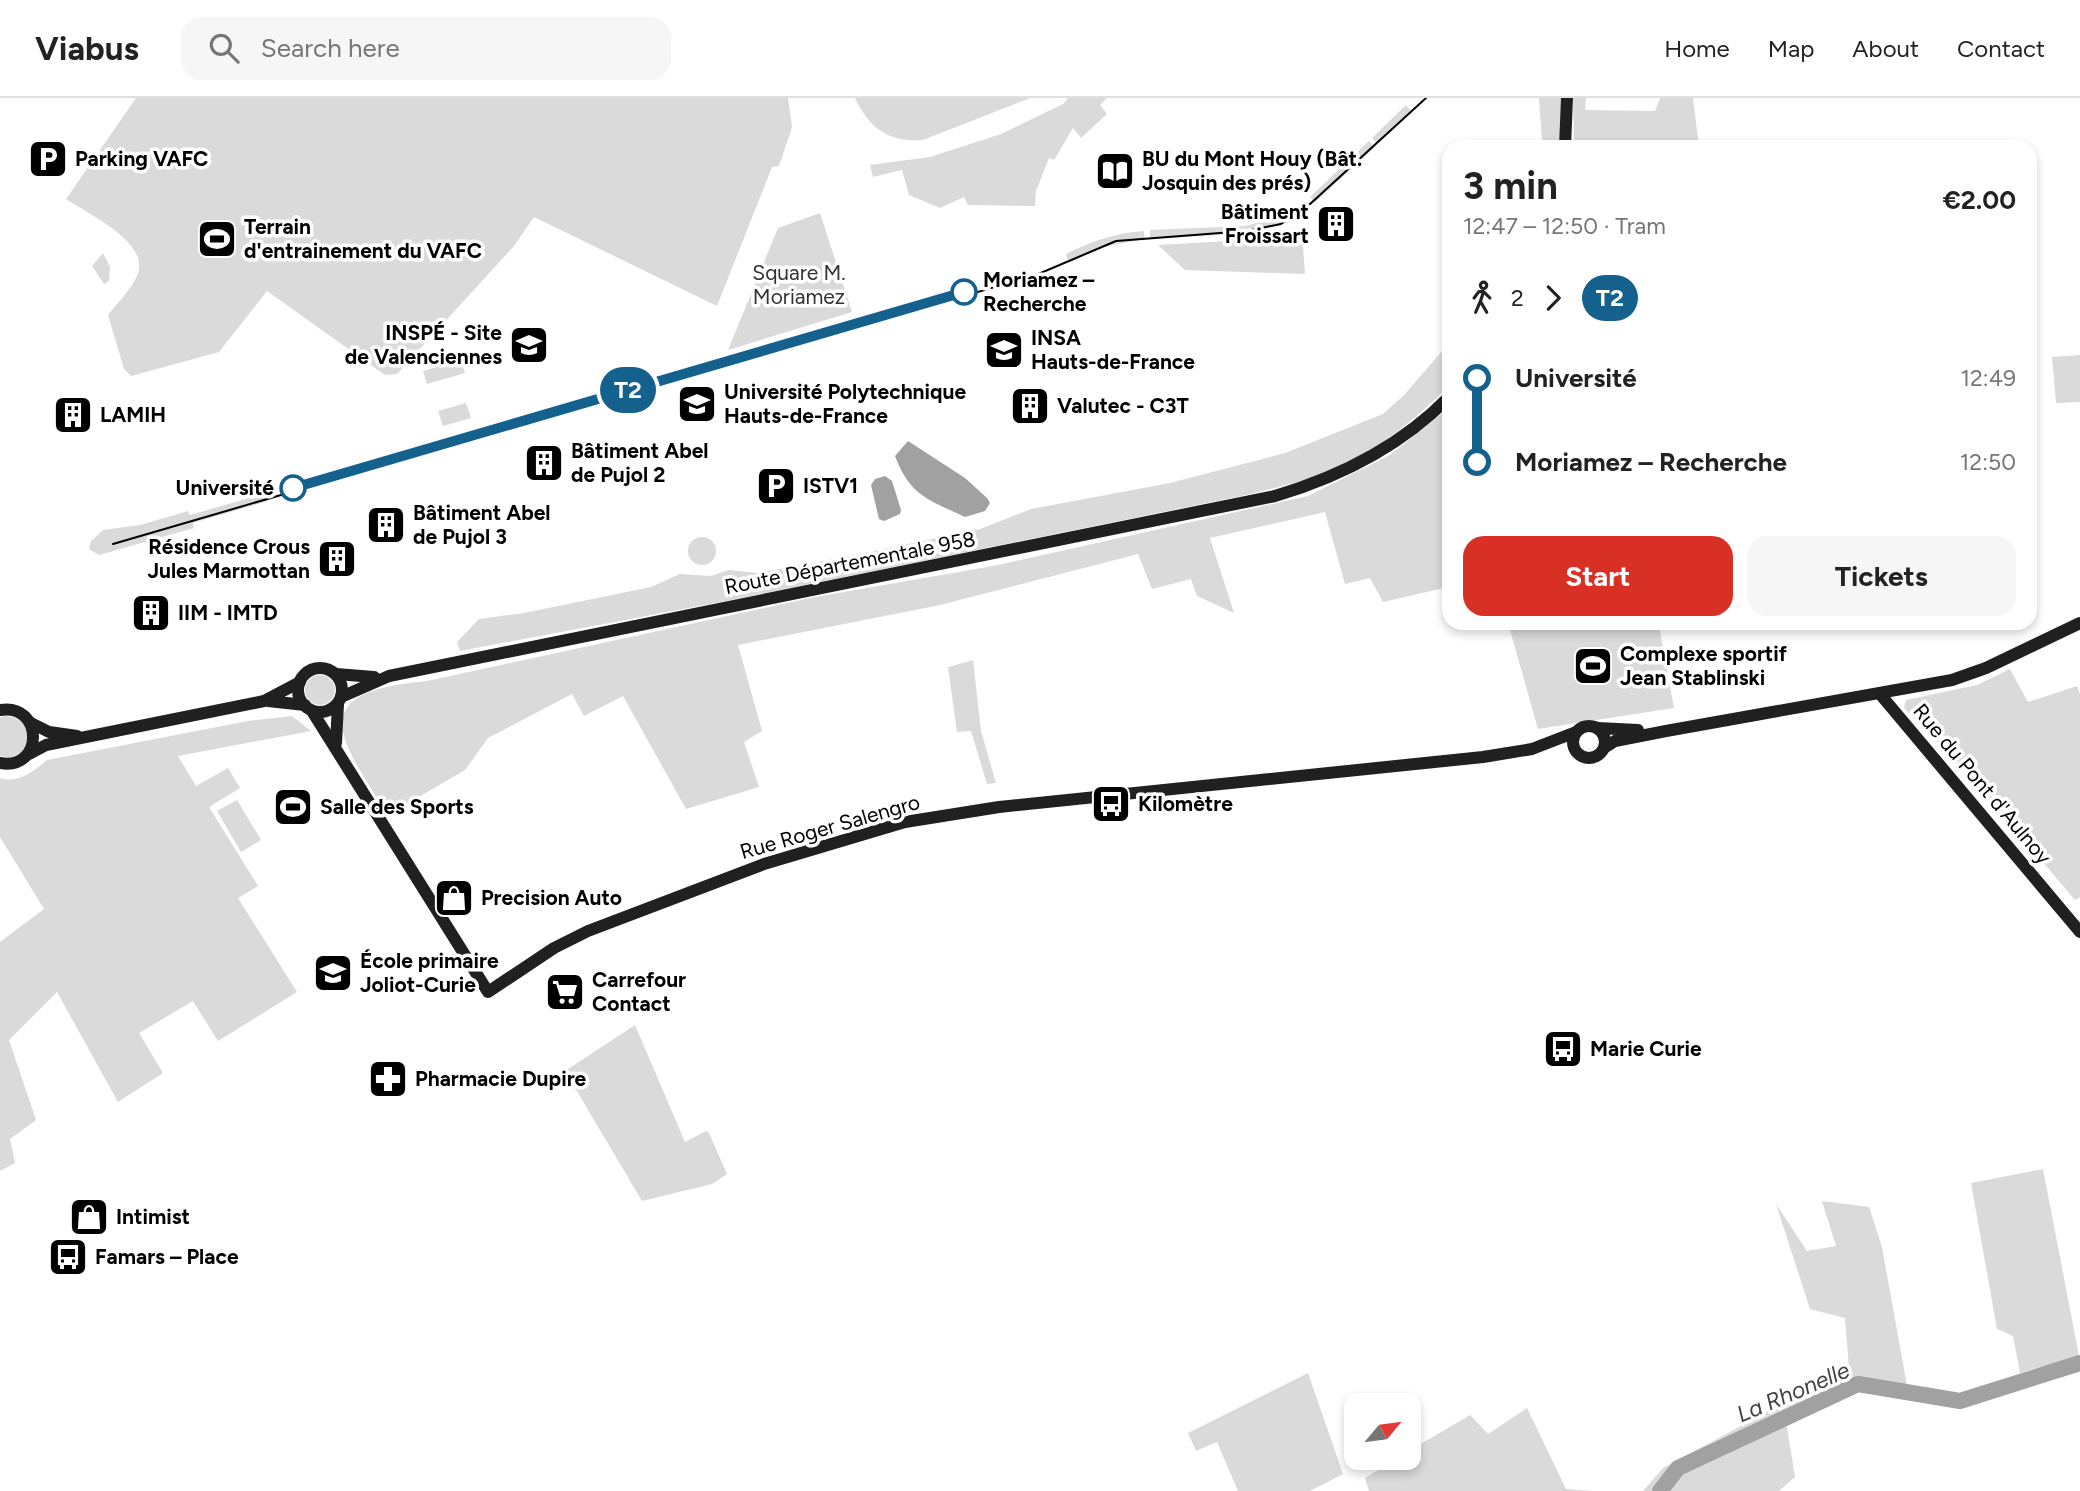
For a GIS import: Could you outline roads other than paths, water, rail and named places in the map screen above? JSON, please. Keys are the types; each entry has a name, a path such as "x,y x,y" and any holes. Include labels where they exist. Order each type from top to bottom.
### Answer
{"street":[{"path":"1566,98 1566,140"},
{"name":"Route Départementale 958","path":"336,674 389,676 1258,500 1317,482 1389,446 1442,403"},
{"path":"1522,751 1562,749 1575,752 1583,758 1592,758 1615,741 1880,694 1965,676 2080,623"},
{"path":"315,669 327,669 336,674 342,685 334,722 337,750 299,694 300,682 305,674 315,669"},
{"name":"Route Départementale 958","path":"339,701 389,676"},
{"path":"0,763 16,763 46,745 264,701 300,682"},
{"name":"Rue du Pont d'Aulnoy","path":"1880,694 2080,932"},
{"path":"264,701 326,712 339,701"},
{"path":"0,710 19,712 31,723 54,733 88,737"},
{"path":"29,754 35,739 31,723"},
{"path":"1522,751 1586,726 1614,731 1667,731"},
{"path":"1596,728 1605,737 1604,748"},
{"path":"1575,752 1572,742 1576,732"},
{"name":"Rue Roger Salengro","path":"337,750 488,992 554,948 588,931 764,864 880,829 965,811 1424,764 1522,751"}],"waterway":[{"name":"La Rhonelle","path":"1660,1491 1678,1468 1858,1384 1960,1401 2080,1363"}],"tram line":[{"path":"113,544 1036,275 1116,241 1246,231 1281,224 1309,205 1426,98"},
{"name":"T2","path":"293,488 964,292"}],"place":[{"name":"Parking VAFC","path":"48,159"},
{"name":"BU du Mont Houy (Bât. Josquin des prés)","path":"1115,171"},
{"name":"Bâtiment Froissart","path":"1336,224"},
{"name":"Terrain d'entrainement du VAFC","path":"217,239"},
{"name":"Moriamez – Recherche","path":"964,292"},
{"name":"INSPÉ - Site de Valenciennes","path":"529,345"},
{"name":"INSA Hauts-de-France","path":"1004,350"},
{"name":"Université Polytechnique Hauts-de-France","path":"697,404"},
{"name":"Valutec - C3T","path":"1030,406"},
{"name":"LAMIH","path":"73,415"},
{"name":"Bâtiment Abel de Pujol 2","path":"544,463"},
{"name":"ISTV1","path":"776,486"},
{"name":"Université","path":"293,488"},
{"name":"Bâtiment Abel de Pujol 3","path":"386,525"},
{"name":"Résidence Crous Jules Marmottan","path":"337,559"},
{"name":"IIM - IMTD","path":"151,613"},
{"name":"Complexe sportif Jean Stablinski","path":"1593,666"},
{"name":"Kilomètre","path":"1111,804"},
{"name":"Salle des Sports","path":"293,807"},
{"name":"Precision Auto","path":"454,898"},
{"name":"École primaire Joliot-Curie","path":"333,973"},
{"name":"Carrefour Contact","path":"565,992"},
{"name":"Marie Curie","path":"1563,1049"},
{"name":"Pharmacie Dupire","path":"388,1079"},
{"name":"Intimist","path":"89,1217"},
{"name":"Famars – Place","path":"68,1257"}],"park label":[{"name":"Square M. Moriamez","path":"799,285"}]}
